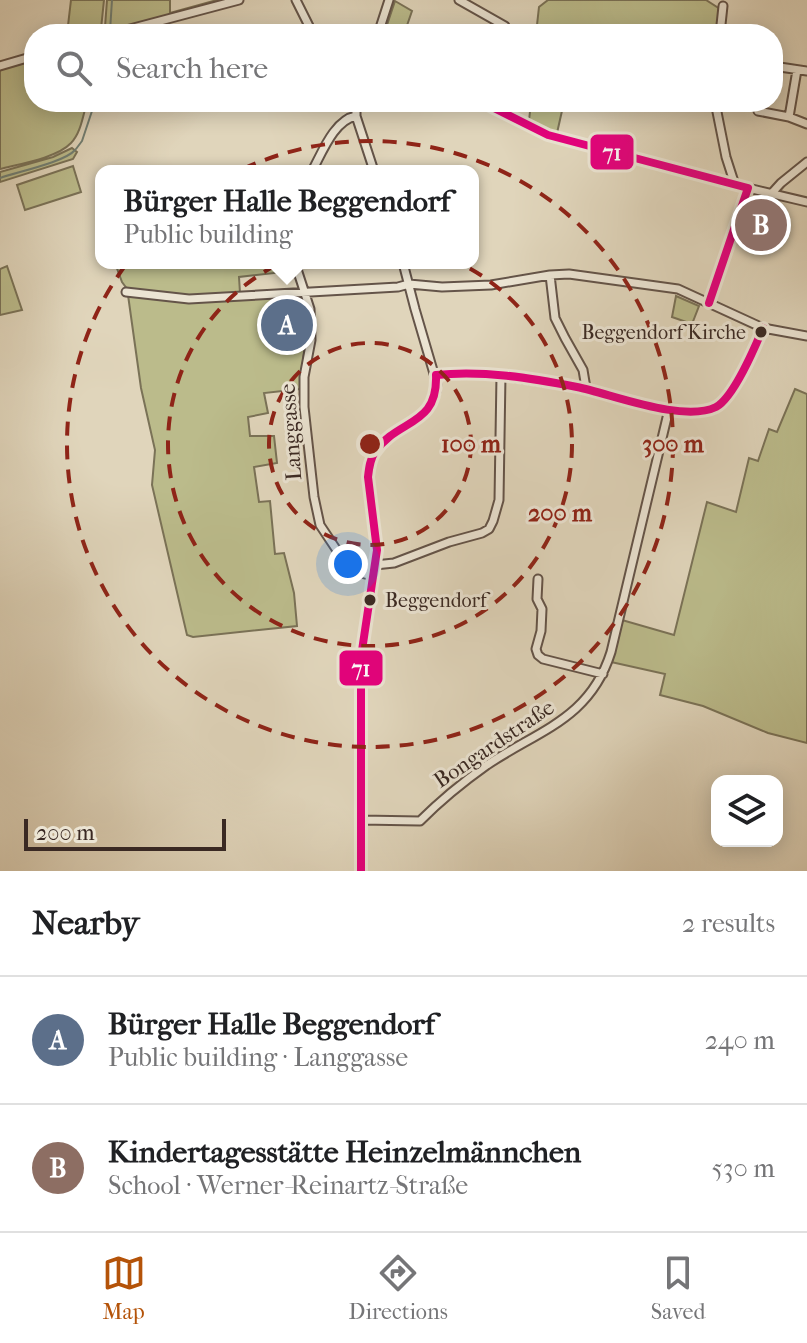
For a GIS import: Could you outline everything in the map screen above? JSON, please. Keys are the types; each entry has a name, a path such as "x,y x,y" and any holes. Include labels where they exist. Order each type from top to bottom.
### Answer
{"street":[{"path":"149,24 239,0"},
{"path":"296,0 308,24"},
{"path":"381,24 389,0"},
{"path":"459,0 501,24"},
{"path":"721,24 723,6"},
{"path":"0,66 24,59"},
{"path":"783,68 807,71"},
{"path":"789,117 797,70"},
{"path":"356,112 372,165"},
{"path":"502,112 548,135 807,202"},
{"path":"717,112 735,185"},
{"path":"763,112 807,124"},
{"path":"316,165 340,125 356,116"},
{"path":"771,194 807,162"},
{"path":"709,303 748,188"},
{"name":"Langgasse","path":"297,269 310,309 311,340 304,377 304,407 320,525 352,567 373,576"},
{"path":"361,871 361,657 377,550 368,477 371,459 384,442 424,414 436,396 436,375 405,269"},
{"path":"126,292 189,299 409,284 442,287 491,285 569,274 678,289 763,328 807,336"},
{"path":"550,275 555,318 583,370 586,388"},
{"path":"436,375 466,372 501,375 586,388 669,409 705,411 723,403 763,328"},
{"path":"375,565 394,563 489,529 499,500 501,375"},
{"name":"Bongardstraße","path":"361,820 420,821 458,786 562,720 582,703 603,674 611,652 669,409"},
{"path":"538,579 537,599 542,609 536,649 538,655 543,659 603,674"}],"green space":[{"path":"71,0 104,0 102,24 68,24"},
{"path":"107,0 170,0 170,13 217,0 231,0 138,24 105,24"},
{"path":"548,0 706,0 720,9 719,24 537,24 539,7"},
{"path":"395,1 412,11 407,24 387,24"},
{"path":"24,62 24,112 84,112 71,143 57,153 0,169 0,69"},
{"path":"530,112 562,112 557,133 529,121"},
{"path":"72,148 77,152 73,159 0,182 0,172 53,157"},
{"path":"73,166 81,192 25,210 17,185"},
{"path":"7,266 22,310 0,315 0,269"},
{"path":"117,269 293,271 239,277 240,293 190,296 128,290"},
{"path":"128,295 192,301 300,297 307,325 300,389 264,393 268,413 248,417 250,436 274,436 277,463 254,467 259,502 270,501 275,554 284,553 294,593 297,626 193,637 187,635 152,485 155,450 141,388"},
{"path":"676,296 699,306 692,324 672,317"},
{"path":"795,389 807,394 807,743 768,733 703,706 660,695 665,674 611,662 622,620 674,635 707,502 736,512 749,458 758,461 769,429 777,432"}],"waterway":[{"path":"110,24 112,0"},
{"path":"76,149 82,141 92,112"},
{"path":"0,178 51,163 75,150"}],"transit line":[{"name":"71","path":"502,112 548,135 748,188"},
{"name":"71","path":"709,303 748,188"},
{"name":"71","path":"436,375 489,374 525,378 577,387 667,410 702,411 716,407 730,393 763,328"},
{"name":"71","path":"361,871 361,657 377,550 369,470 373,455 384,441 424,413 431,404 436,375"}],"place":[{"name":"Kindertagesstätte Heinzelmännchen","path":"761,225"},
{"name":"Bürger Halle Beggendorf","path":"287,325"},
{"name":"Beggendorf Kirche","path":"761,332"},
{"name":"Beggendorf","path":"370,600"}]}
